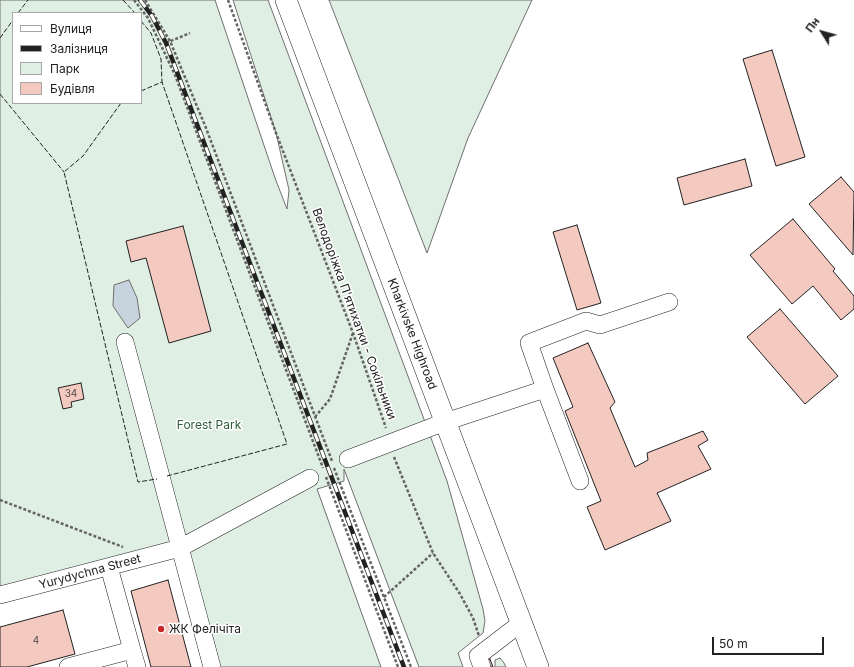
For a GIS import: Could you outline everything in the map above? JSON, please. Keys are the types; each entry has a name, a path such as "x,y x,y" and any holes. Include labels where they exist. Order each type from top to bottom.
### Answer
{"main road":[{"name":"Kharkivske Highroad","path":"286,0 538,667"}],"street":[{"path":"580,481 529,343 586,321 600,325 669,302"},
{"path":"125,342 212,667"},
{"path":"348,459 389,442 445,422 545,389"},
{"name":"Yurydychna Street","path":"0,595 180,548 310,478"},
{"path":"109,567 136,667"},
{"path":"482,667 478,656 521,623"},
{"path":"68,667 132,650"},
{"path":"484,650 490,667"}],"path":[{"path":"134,0 148,18 175,75 398,667"},
{"path":"145,0 170,41 206,128 315,418 411,667"},
{"name":"Велодоріжка П'ятихатки - Сокільники","path":"228,0 276,133 353,333 389,442 433,553 460,594 473,618 484,650"},
{"path":"166,43 190,34"},
{"path":"315,418 330,399 353,333"},
{"path":"0,500 129,550"},
{"path":"384,597 433,553"}],"green space":[{"name":"Forest Park","path":"0,0 215,0 275,178 287,209 289,190 276,133 233,0 268,0 447,481 483,609 485,621 483,633 458,653 463,667 419,667 344,469 344,481 317,489 381,667 217,667 180,548 0,593"},
{"path":"329,0 532,0 468,138 427,253"},
{"path":"500,658 506,667 495,667 495,660"}],"shaded area":[{"path":"129,280 137,298 140,318 128,328 113,306 114,285"}],"building":[{"path":"772,50 805,157 776,166 743,59"},
{"path":"745,159 752,186 684,205 677,178"},
{"path":"841,177 854,192 853,255 809,204"},
{"path":"793,219 835,269 833,271 854,296 854,309 841,320 813,286 792,304 750,255"},
{"path":"577,225 601,303 577,310 553,232"},
{"path":"183,226 211,331 169,343 146,258 131,262 126,241"},
{"path":"780,309 838,376 805,404 747,337"},
{"path":"588,343 615,402 610,408 635,467 648,460 647,453 703,431 708,440 698,446 711,469 657,493 671,521 605,550 587,507 601,501 565,411 573,407 553,358"},
{"path":"81,383 84,399 71,402 72,407 63,409 58,388"},
{"name":"ЖК Фелічіта","path":"168,580 191,667 151,667 131,591"},
{"path":"63,610 75,654 27,667 0,667 0,627"},
{"path":"490,659 493,667 473,666"}],"railway":[{"path":"140,0 152,16 166,43 404,667"}],"fence":[{"path":"19,12 28,0"},
{"path":"123,0 134,12"},
{"path":"0,38 12,21"},
{"path":"142,22 151,33 161,59 162,82"},
{"path":"142,91 162,82 287,444 167,476"},
{"path":"0,94 64,172"},
{"path":"120,104 83,156 64,172 138,482 157,479"}],"place":[{"name":"ЖК Фелічіта","path":"161,629"}]}
